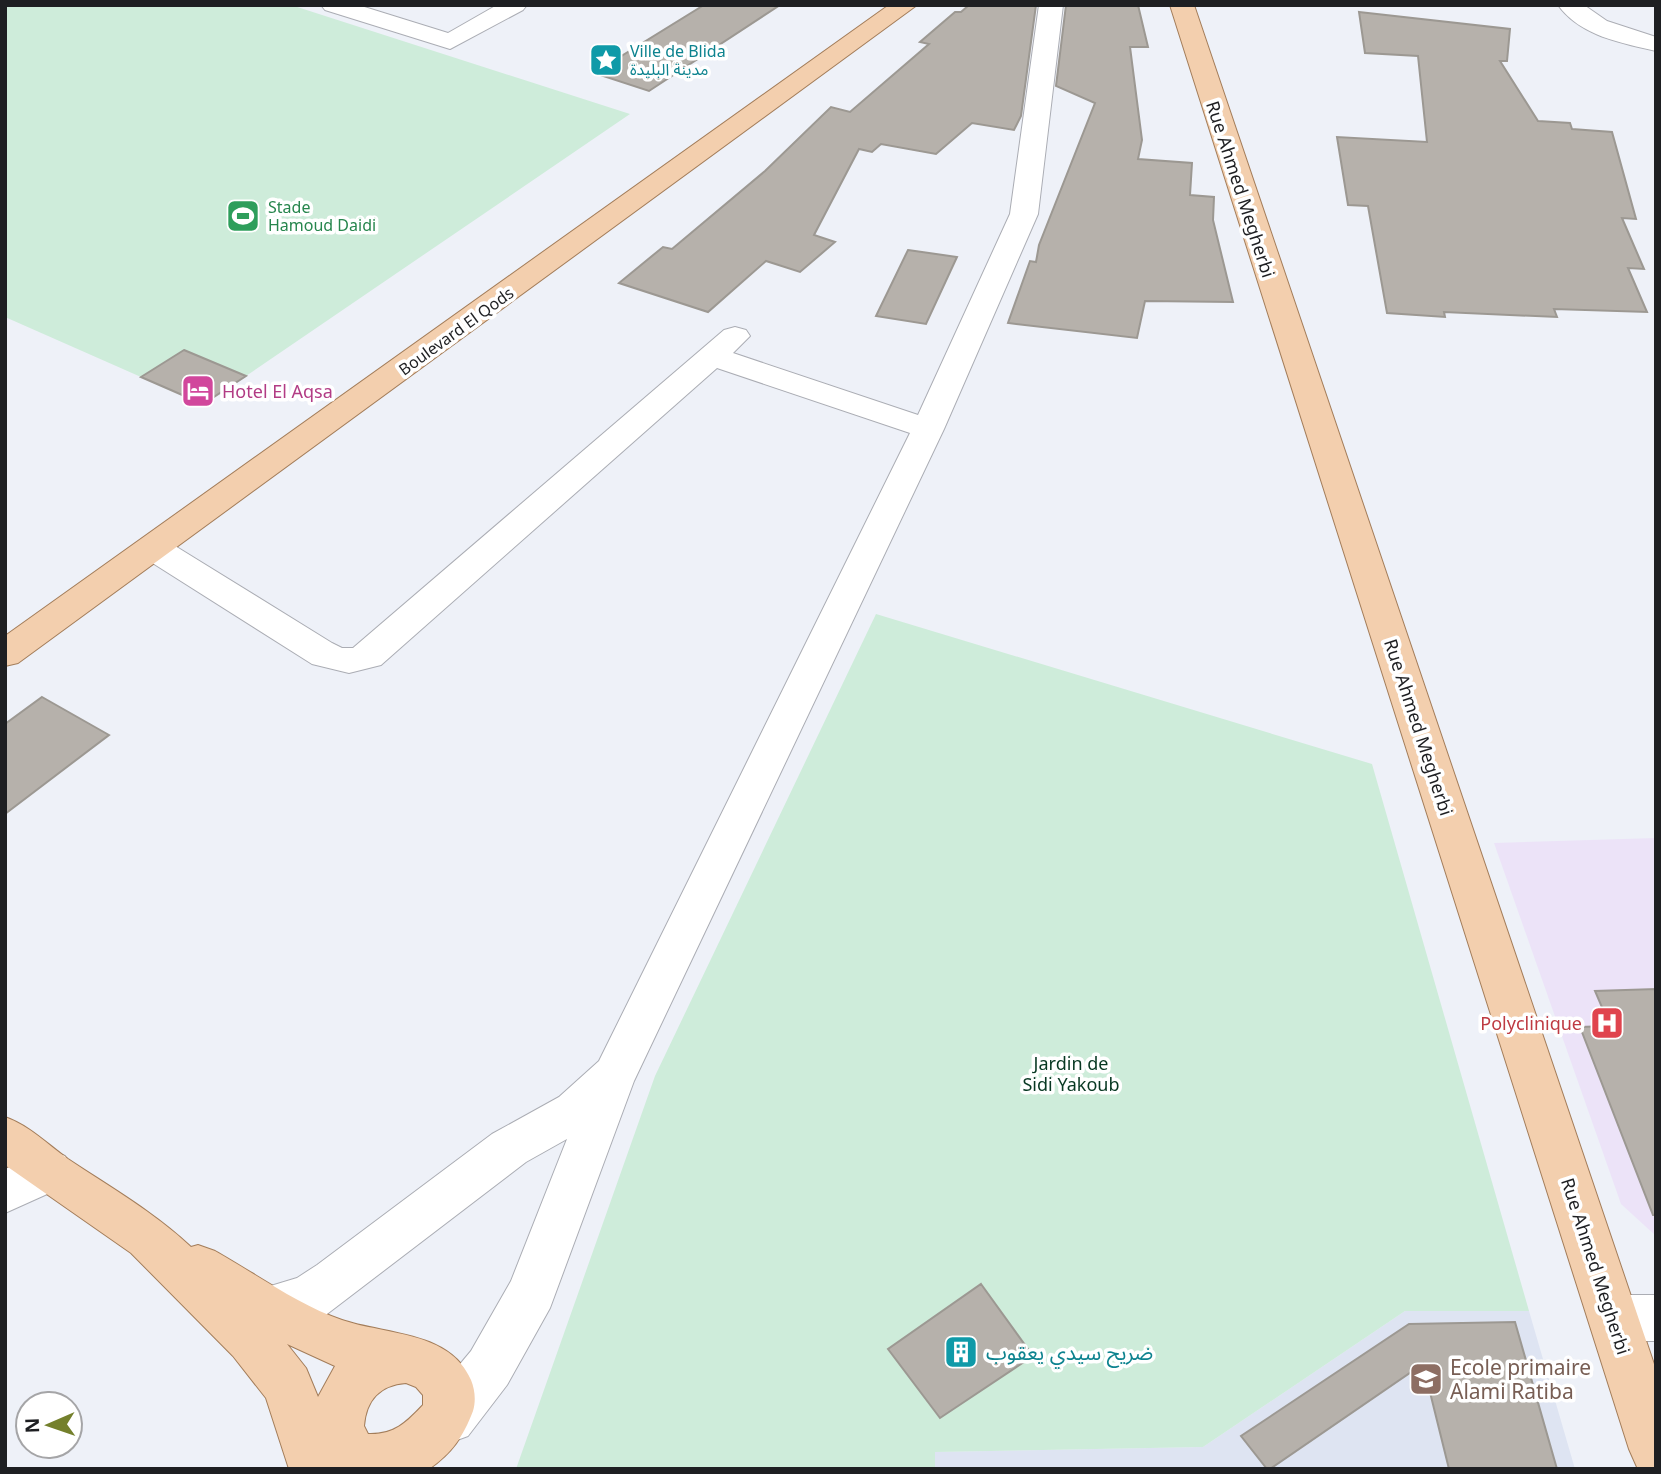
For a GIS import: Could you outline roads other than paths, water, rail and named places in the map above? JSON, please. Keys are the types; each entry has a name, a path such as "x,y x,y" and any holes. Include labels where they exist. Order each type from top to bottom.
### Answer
{"main road":[{"name":"Boulevard El Qods","path":"5,654 155,549 905,5"},
{"name":"Rue Ahmed Megherbi","path":"1182,5 1635,1318 1656,1450"},
{"path":"5,1137 48,1171 148,1238 269,1308 335,1342 423,1362 437,1371 446,1384 451,1401 440,1441 412,1461 393,1466 374,1466 358,1460 336,1462"},
{"path":"148,1238 251,1339 288,1385 336,1462"},
{"path":"336,1462 337,1416 342,1397 369,1368 387,1361 406,1359"}],"street":[{"path":"335,6 450,42 514,5"},
{"path":"440,1441 489,1368 532,1292 615,1074 928,429 1024,214 1051,5"},
{"path":"1570,5 1583,20 1615,34 1656,44"},
{"path":"155,549 319,652 335,661 354,662 368,656 723,346 928,429"},
{"path":"269,1308 309,1298 335,1281 509,1148 575,1111 615,1074"},
{"path":"5,1192 48,1171"}],"place":[{"name":"Ville de Blida مدينة البليدة","path":"606,60"},
{"name":"Stade Hamoud Daidi","path":"243,216"},
{"name":"Hotel El Aqsa","path":"198,391"},
{"name":"Polyclinique","path":"1607,1023"},
{"name":"ضريح سيدي يعقوب","path":"961,1352"},
{"name":"Ecole primaire Alami Ratiba","path":"1426,1379"}],"park label":[{"name":"Jardin de Sidi Yakoub","path":"1071,1073"}]}
